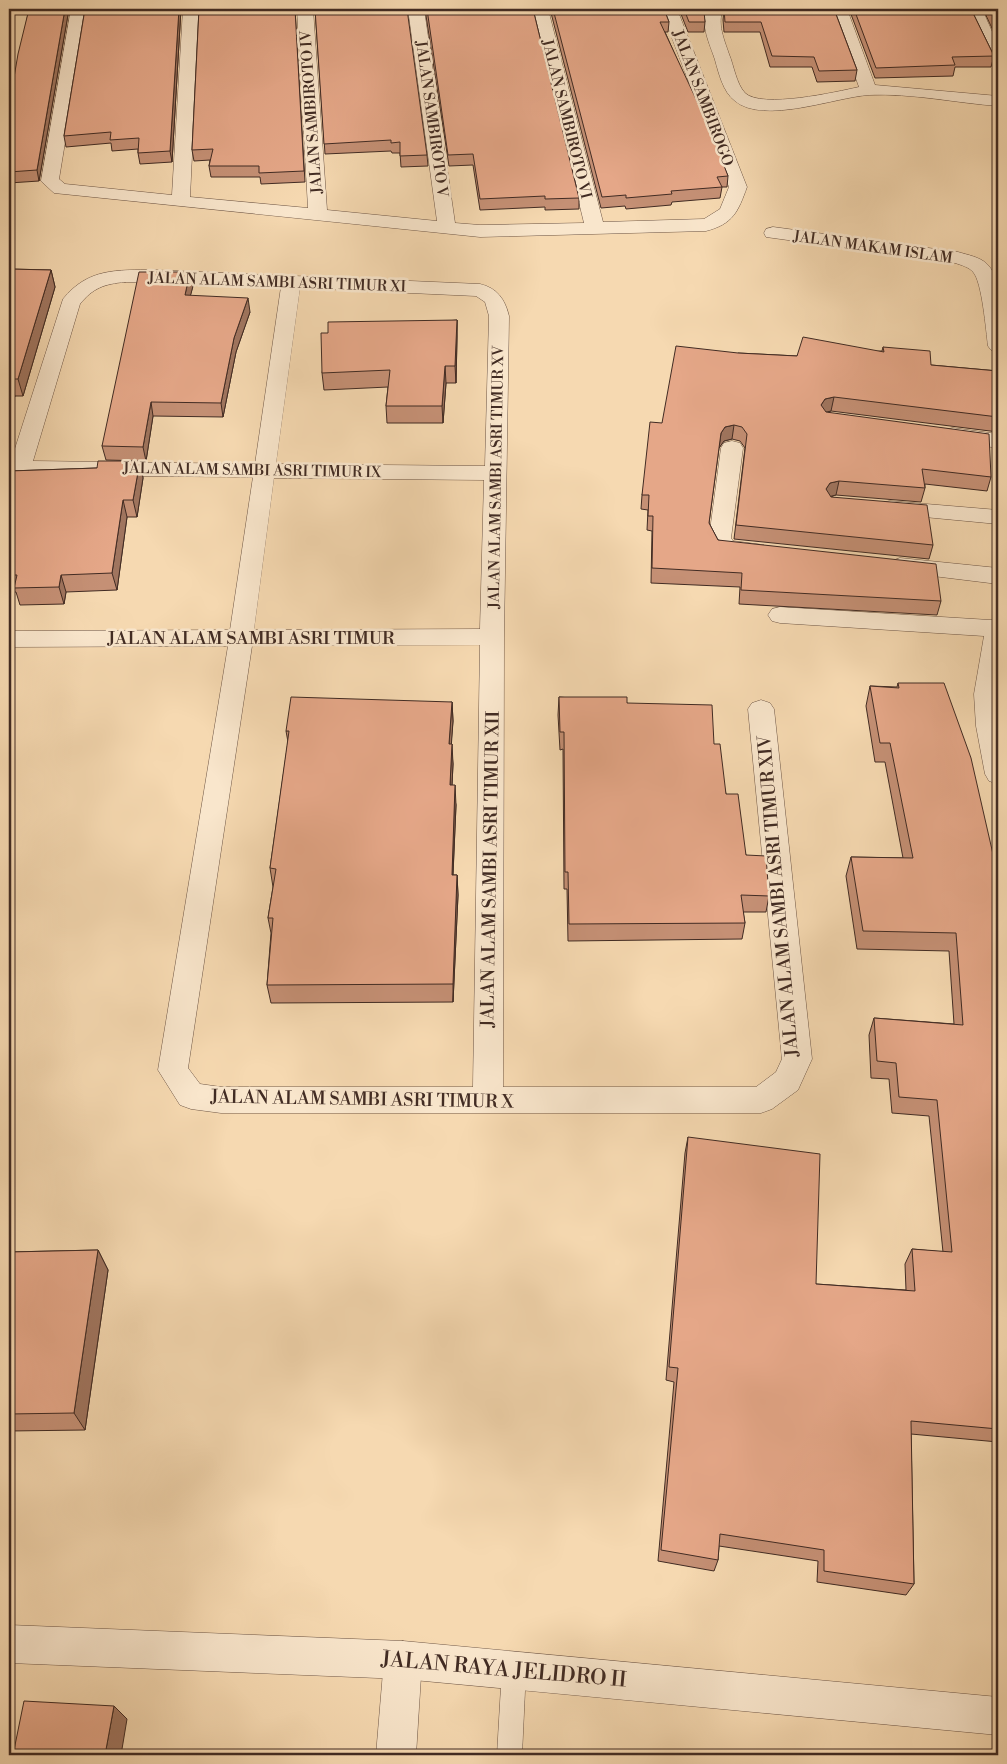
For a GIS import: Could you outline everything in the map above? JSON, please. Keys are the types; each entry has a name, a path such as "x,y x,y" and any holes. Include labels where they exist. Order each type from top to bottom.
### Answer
{"street":[{"path":"79,9 50,181 60,189 447,229 480,231 594,229"},
{"path":"181,200 191,9"},
{"name":"JALAN SAMBIROTO IV","path":"305,9 318,215"},
{"name":"JALAN SAMBIROTO V","path":"416,9 447,229"},
{"name":"JALAN SAMBIROTO VI","path":"540,9 594,229"},
{"name":"JALAN SAMBIROGO","path":"594,229 706,225 723,219 729,212 738,187 669,9"},
{"path":"715,9 713,12 713,25 728,75 741,99 752,104 774,105 868,90 998,100"},
{"path":"838,9 868,90"},
{"path":"974,9 998,62"},
{"name":"JALAN MAKAM ISLAM","path":"773,233 958,258 976,265 984,273 996,321 998,346"},
{"name":"JALAN ALAM SAMBI ASRI TIMUR XI","path":"14,468 70,303 83,287 95,281 108,278 290,281 480,290 490,294 496,302 499,316"},
{"name":"JALAN ALAM SAMBI ASRI TIMUR X","path":"290,281 241,638 173,1070 191,1096 221,1100 761,1100"},
{"name":"JALAN ALAM SAMBI ASRI TIMUR XV","path":"492,637 499,316"},
{"path":"929,432 998,442"},
{"path":"732,448 720,538 726,548 781,553"},
{"name":"JALAN ALAM SAMBI ASRI TIMUR IX","path":"14,468 496,473"},
{"path":"874,507 998,517"},
{"path":"880,564 998,576"},
{"path":"780,615 998,627 986,694 989,726 998,774"},
{"name":"JALAN ALAM SAMBI ASRI TIMUR","path":"9,639 492,637"},
{"name":"JALAN ALAM SAMBI ASRI TIMUR XII","path":"488,1100 492,637"},
{"name":"JALAN ALAM SAMBI ASRI TIMUR XIV","path":"761,709 797,1059 786,1081 761,1100"},
{"name":"JALAN RAYA JELIDRO II","path":"9,1644 403,1660 998,1716"},
{"path":"396,1755 403,1660"}],"lane":[{"path":"509,1755 514,1669"}],"building":[{"path":"29,9 65,9 37,170 9,172 9,107 18,54"},
{"path":"85,9 179,9 170,151 138,153 139,138 110,140 111,132 64,136"},
{"path":"199,9 295,9 304,171 259,173 259,166 209,166 213,149 192,150"},
{"path":"315,9 407,9 427,155 400,156 400,142 391,143 391,140 324,144"},
{"path":"427,9 533,9 579,198 545,199 545,196 480,199 473,154 448,155"},
{"path":"553,9 664,9 669,22 660,22 710,129 728,176 717,177 722,187 671,191 672,194 626,198 626,195 602,197"},
{"path":"684,9 704,9 705,22 689,22"},
{"path":"724,9 834,9 857,70 819,71 814,57 772,56 761,22 725,22"},
{"path":"854,9 971,9 994,56 952,57 955,65 876,68"},
{"path":"990,9 998,9 998,25"},
{"path":"9,269 51,270 18,379 10,379 9,382"},
{"path":"139,272 190,272 185,295 248,298 234,338 221,403 151,402 143,447 102,446"},
{"path":"457,320 455,366 445,366 442,406 386,406 390,370 322,373 321,333 328,333 328,322"},
{"path":"803,337 884,352 883,347 930,351 931,365 998,371 998,417 834,397 825,399 821,405 826,412 989,434 991,477 922,469 925,488 839,481 830,483 826,489 831,497 927,505 933,545 736,525 747,434 742,427 734,425 725,427 721,433 709,523 718,540 936,564 941,601 741,590 742,573 652,568 653,516 648,516 649,495 642,495 650,422 662,423 676,346 738,353 797,356"},
{"path":"98,461 140,461 133,500 123,500 112,573 61,575 59,587 14,588 17,575 9,575 9,471 97,468"},
{"path":"898,683 944,683 971,758 998,876 998,1429 911,1421 914,1584 824,1571 824,1550 720,1534 718,1560 661,1550 678,1368 669,1367 688,1137 820,1154 816,1284 915,1291 912,1249 952,1252 937,1100 899,1097 896,1063 877,1061 874,1018 963,1025 956,933 863,931 851,857 913,858 890,743 880,743 870,686 899,688"},
{"path":"291,697 452,702 449,744 452,744 450,785 455,785 452,875 457,875 453,984 267,985 273,918 268,918 276,869 270,868 289,731 286,731"},
{"path":"559,697 627,697 627,703 712,705 714,744 720,744 726,794 738,794 746,855 766,856 769,896 741,895 745,923 569,924 568,872 565,872 564,732 560,732"},
{"path":"98,1250 74,1413 9,1414 9,1252"},
{"path":"24,1701 114,1706 105,1755 13,1755"}]}
